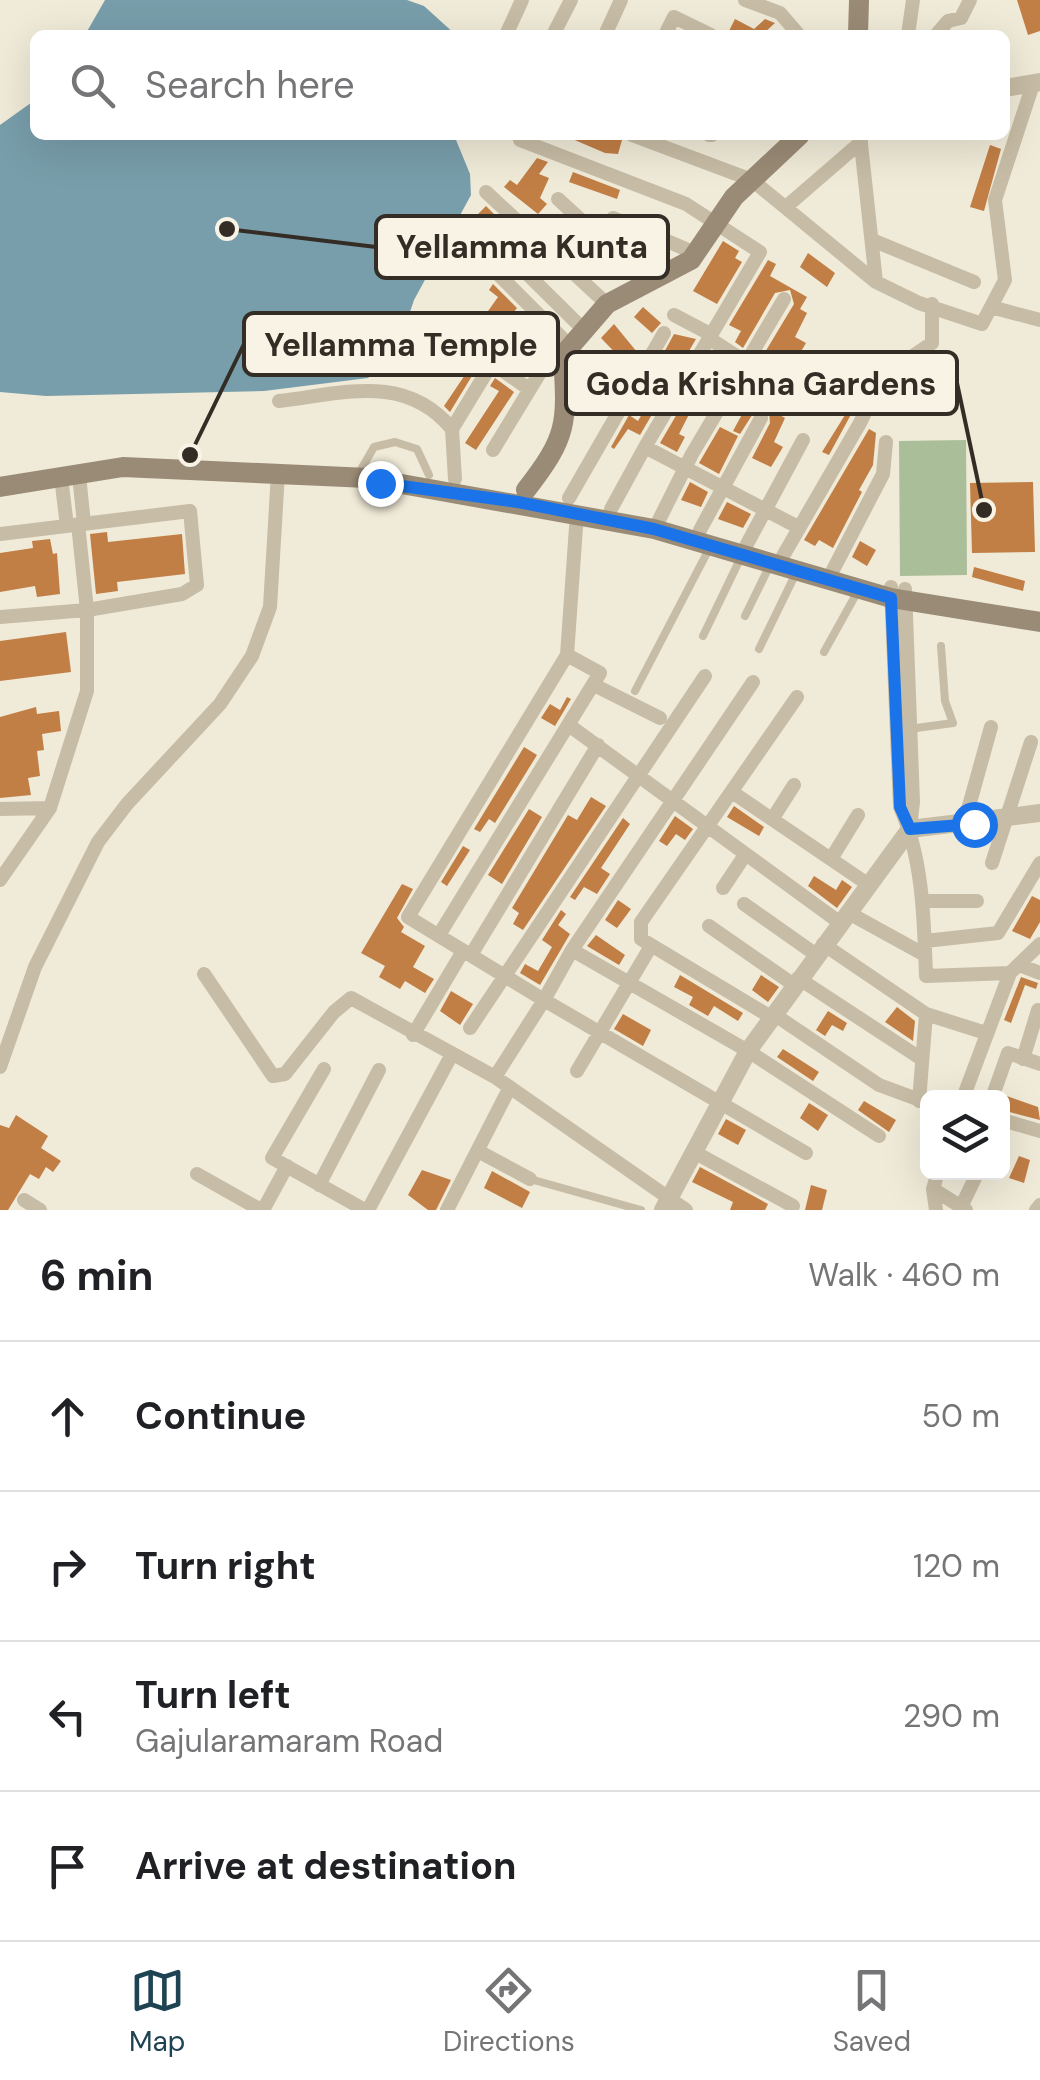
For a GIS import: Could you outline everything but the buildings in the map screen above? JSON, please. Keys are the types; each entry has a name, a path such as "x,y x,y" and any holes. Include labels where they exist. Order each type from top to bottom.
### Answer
{"main road":[{"path":"855,30 859,0"},
{"path":"526,490 557,448 564,430 562,354 572,338 607,304 664,276 695,254 752,180 795,140"},
{"path":"0,487 124,467 362,478 611,509 659,520 705,538"},
{"path":"362,478 380,470 526,490 573,506 744,549 859,589 1040,609"},
{"path":"784,563 833,570 898,593 1040,622"}],"street":[{"path":"508,30 522,0"},
{"path":"555,30 570,0"},
{"path":"607,30 621,0"},
{"path":"668,30 681,0"},
{"path":"746,0 780,13 795,30"},
{"path":"909,30 912,0"},
{"path":"940,30 948,21 961,18 970,0"},
{"path":"674,17 701,30"},
{"path":"650,140 752,180 876,282 919,303 932,304 982,324 1005,280 994,200 1036,83 1010,87"},
{"path":"520,140 686,204 760,252 611,509"},
{"path":"788,206 859,140"},
{"path":"861,140 876,282"},
{"path":"486,192 607,304"},
{"path":"558,199 595,234 664,276"},
{"path":"613,218 695,254"},
{"path":"872,240 974,282"},
{"path":"507,254 572,338"},
{"path":"480,256 572,338"},
{"path":"659,520 684,469 784,299"},
{"path":"784,563 798,527 860,423 882,377 932,343 932,304"},
{"path":"991,307 1040,320"},
{"path":"674,315 800,397"},
{"path":"664,333 573,506 568,655 408,917 806,1153"},
{"path":"456,338 530,389"},
{"path":"492,450 530,389 572,338"},
{"path":"455,479 452,429 492,363"},
{"path":"279,400 374,388 416,401 452,429"},
{"path":"705,538 722,491 761,418"},
{"path":"744,549 803,440"},
{"path":"833,570 883,474 886,442"},
{"path":"645,446 722,491 798,527"},
{"path":"0,1066 35,967 98,842 127,804 220,704 252,656 270,607 273,473"},
{"path":"0,880 50,808 86,690 87,610 70,476"},
{"path":"0,534 190,512 198,568 197,585 182,594 87,610 0,617"},
{"path":"898,593 902,729 910,829 923,901 926,976 1014,969 1040,972"},
{"path":"439,935 600,674 568,655"},
{"path":"470,1028 705,676"},
{"path":"496,1078 572,950 753,682"},
{"path":"594,685 660,718"},
{"path":"797,697 641,922 640,939 773,1016 879,1086 920,1101"},
{"path":"570,726 745,854 843,917 925,948 998,933 1040,863"},
{"path":"964,824 991,727"},
{"path":"992,864 1031,742"},
{"path":"413,1035 598,745"},
{"path":"773,818 794,785"},
{"path":"732,792 868,885"},
{"path":"0,809 50,808"},
{"path":"665,1205 748,1052 819,949 910,829 1040,814"},
{"path":"831,859 858,815"},
{"path":"723,888 745,854"},
{"path":"923,901 976,900"},
{"path":"744,904 926,1014 986,1033"},
{"path":"709,926 920,1058"},
{"path":"966,1090 1014,969 1040,944"},
{"path":"577,1071 652,946"},
{"path":"572,950 748,1052 880,1136"},
{"path":"204,974 273,1076 285,1074 351,998 496,1078 665,1205 686,1210"},
{"path":"1023,1059 1038,1010"},
{"path":"922,1090 920,1058 926,1014"},
{"path":"995,1090 1008,1054 1040,1064"},
{"path":"324,1068 272,1158 366,1210 451,1056"},
{"path":"319,1185 379,1070"},
{"path":"447,1210 510,1088"},
{"path":"1010,1124 1040,1131"},
{"path":"478,1150 530,1179"},
{"path":"694,1152 793,1206"},
{"path":"197,1174 262,1210 287,1166"},
{"path":"936,1180 936,1210"},
{"path":"933,1189 963,1209 975,1180"},
{"path":"24,1200 40,1210"}],"lane":[{"path":"362,478 370,453 385,442 417,449 428,475"},
{"path":"635,691 705,538"},
{"path":"703,636 744,549"},
{"path":"745,616 784,563"},
{"path":"759,649 784,563"},
{"path":"824,652 859,589"},
{"path":"902,729 953,723 945,701 942,646"},
{"path":"530,1179 641,1210"}],"green space":[{"path":"966,440 967,575 900,576 899,441"}],"water":[{"path":"105,0 407,0 424,6 450,30 88,30"},
{"path":"30,104 30,140 456,140 470,174 471,195 414,300 397,351 368,378 264,391 46,396 0,392 0,125"}],"place":[{"name":"Yellamma Kunta","path":"227,229"},
{"name":"Yellamma Temple","path":"190,455"},
{"name":"Goda Krishna Gardens","path":"984,510"}],"route":[{"path":"380,483 518,502 654,529 891,598 900,807 910,829 974,824"}]}
